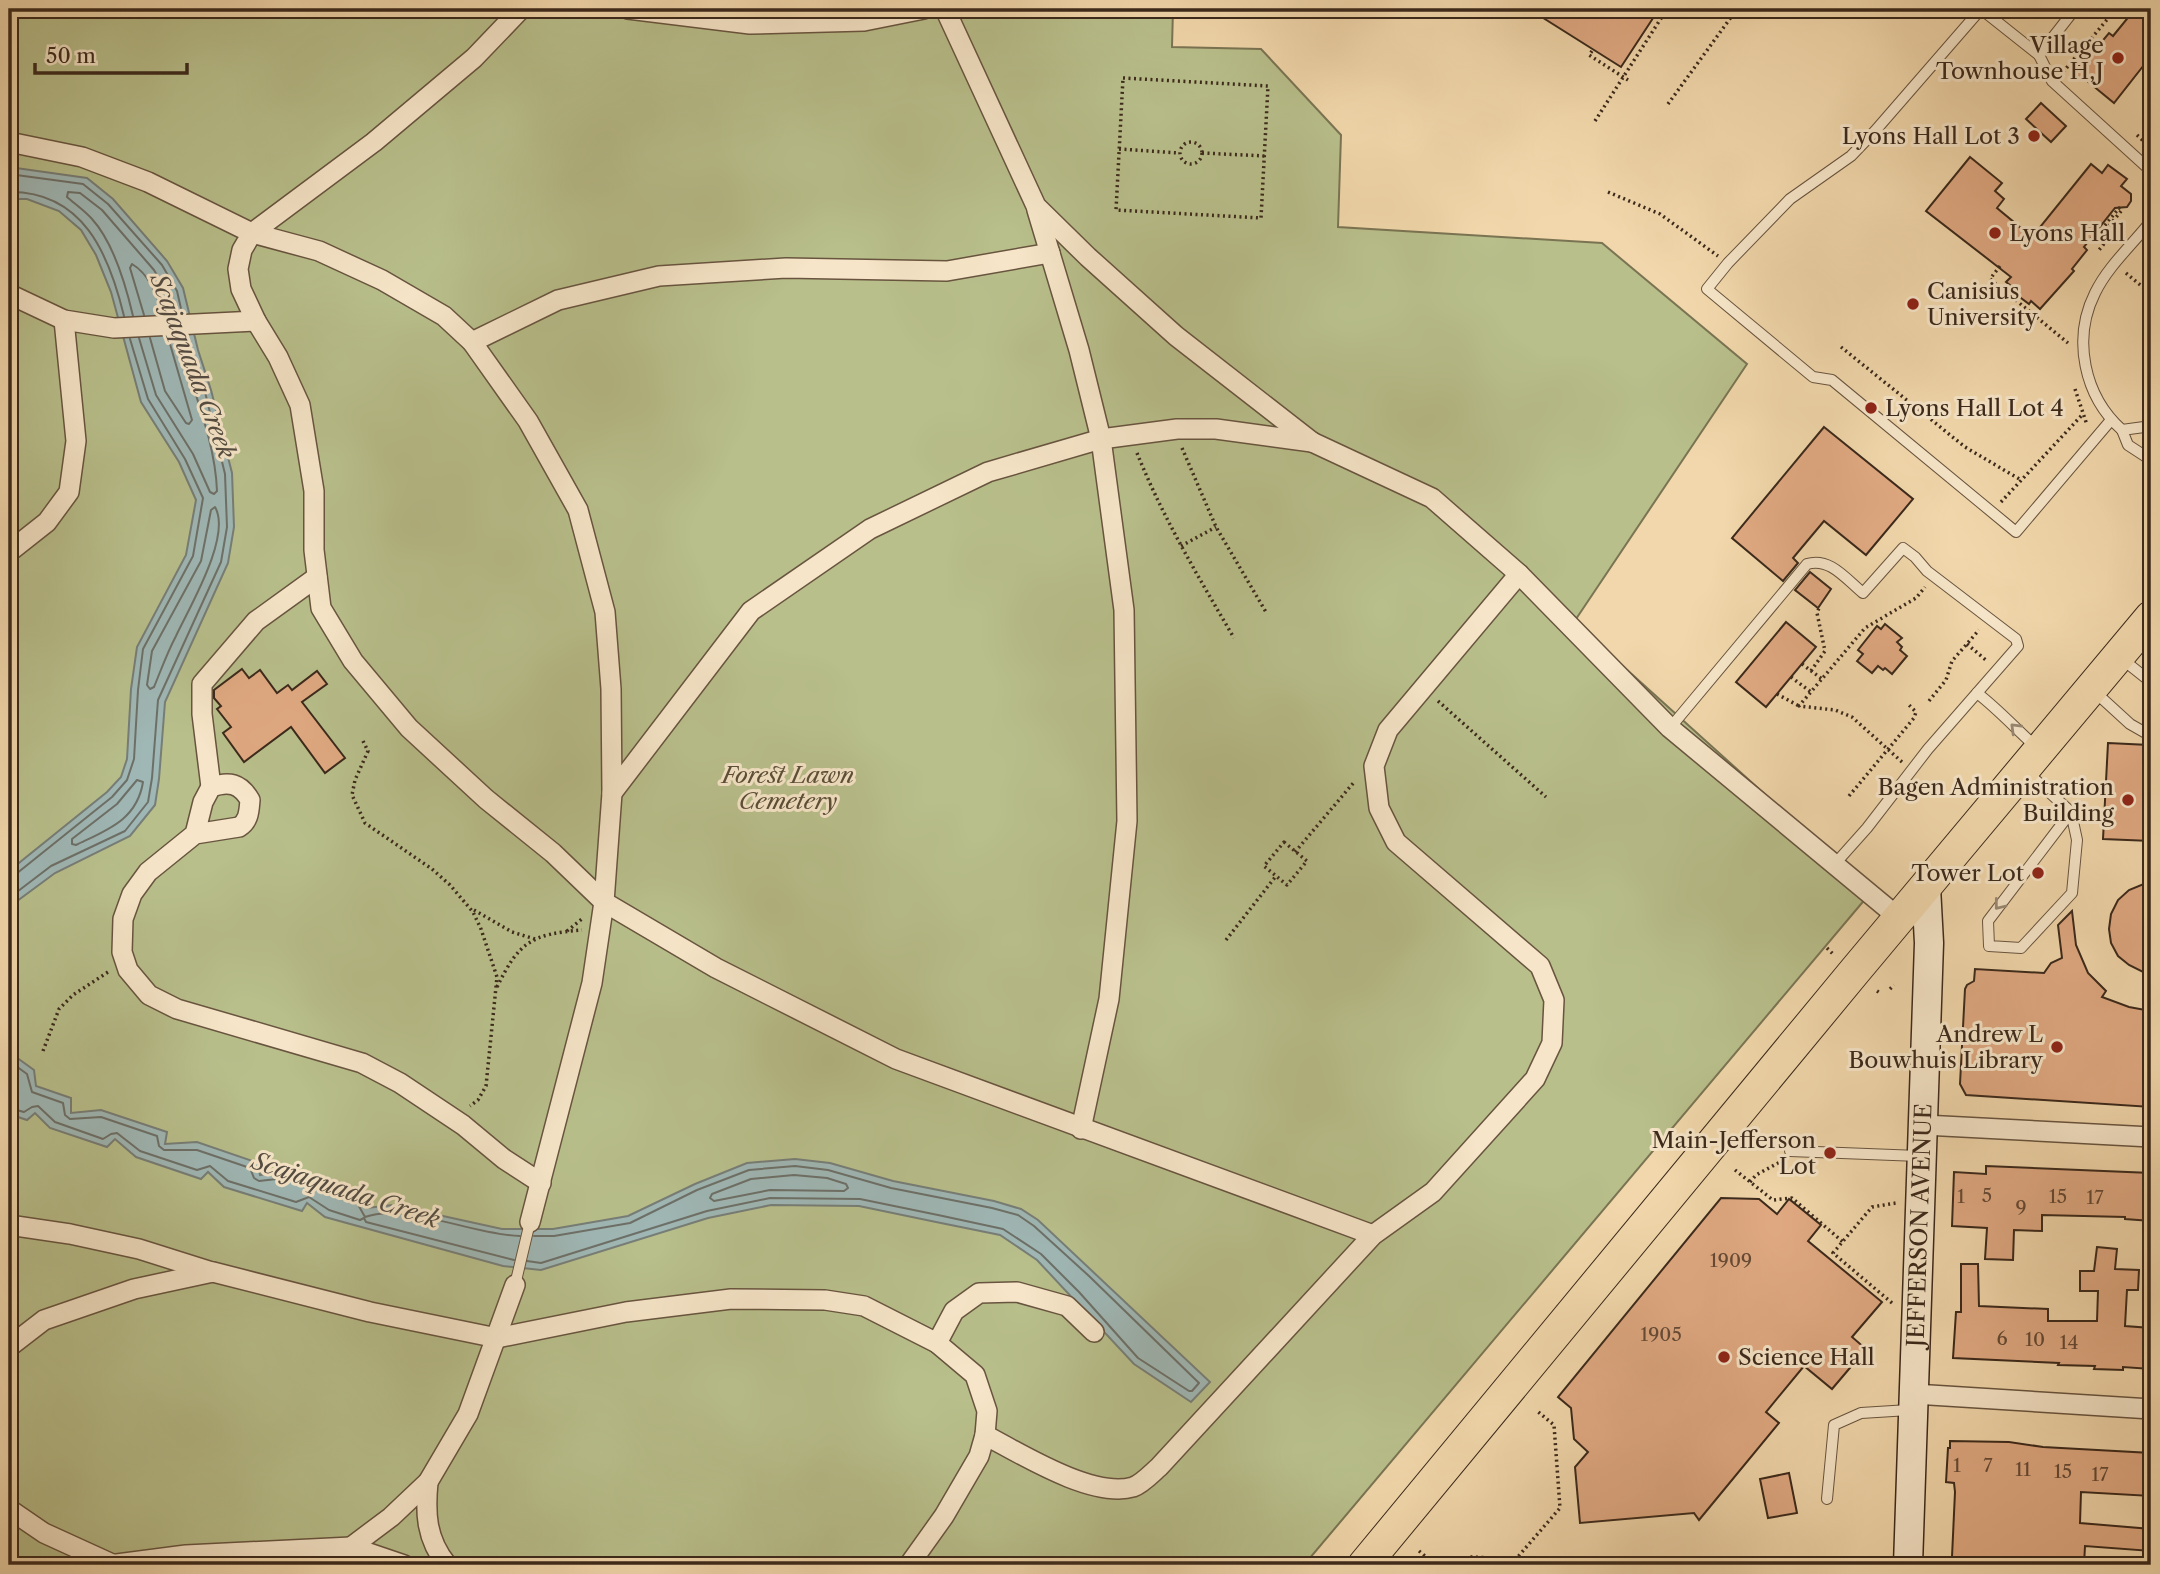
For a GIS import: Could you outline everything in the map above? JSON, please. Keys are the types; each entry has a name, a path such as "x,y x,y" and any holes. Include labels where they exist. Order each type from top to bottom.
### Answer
{"main road":[{"path":"1364,1565 2151,617"}],"street":[{"path":"522,9 474,58 384,134 251,233 238,269 241,289 256,321 278,357 300,405 314,491 314,550 321,608 353,661 409,728 486,799 553,853 604,902 716,968 896,1059 1373,1235"},
{"path":"628,9 750,23 864,21 924,9"},
{"path":"945,9 1036,206 1079,350 1101,439 1124,610 1127,821 1109,999 1081,1129"},
{"path":"9,142 82,157 148,182 251,233 318,251 382,280 444,316 472,342 528,421 578,510 605,612 611,689 612,793 604,902 592,983 530,1222"},
{"path":"1036,206 1176,336 1312,442 1432,498 1519,574 1671,728 1899,918"},
{"path":"472,342 558,300 659,276 786,268 947,271 1050,253"},
{"path":"9,295 64,320 114,328 256,321"},
{"path":"9,552 47,522 69,492 76,441 64,320"},
{"path":"612,793 751,611 870,529 988,472 1101,439 1177,429 1216,429 1312,442"},
{"path":"985,1435 1052,1469 1100,1488 1134,1487 1178,1447 1373,1235 1433,1192 1535,1079 1552,1043 1554,1000 1539,967 1396,842 1379,808 1374,766 1388,730 1519,574"},
{"path":"195,834 202,802 211,787 202,714 202,684 256,621 317,577"},
{"path":"211,787 228,783 235,784 244,791 250,800 247,820 239,827 195,834 148,872 132,894 123,919 122,952 128,970 149,995 177,1009 362,1063 400,1083 541,1183"},
{"name":"JEFFERSON AVENUE","path":"1908,1565 1929,943 1926,887"},
{"path":"1924,1125 2151,1137"},
{"path":"9,1225 70,1234 139,1249 213,1272 370,1312 497,1338 626,1312 731,1300 811,1300 864,1306 936,1343 975,1375 987,1411 985,1435 979,1456 944,1516 909,1565"},
{"path":"9,1347 44,1321 134,1289 213,1272"},
{"path":"351,1547 391,1517 428,1482 468,1414 515,1285"},
{"path":"936,1343 954,1311 979,1293 1017,1292 1067,1306 1094,1332"},
{"path":"1914,1402 2151,1409"},
{"path":"428,1482 425,1514 436,1552 447,1565"},
{"path":"9,1509 44,1534 111,1564 186,1555 351,1547 404,1565"}],"lane":[{"path":"2111,420 2016,531 1832,380 1813,377 1707,289 1728,263 1790,199 1851,156 1898,107 1981,9 2039,55 2052,81 2151,171"},
{"path":"2039,55 2075,9"},
{"path":"2151,221 2095,292 2087,314 2083,341 2085,366 2092,390 2111,420 2122,430 2129,445 2151,460"},
{"path":"2122,430 2144,427 2151,431"},
{"path":"1671,728 1807,564 1827,563 1863,593 1903,548 1934,576 2016,639 2018,646 1928,749 1867,828 1833,865"},
{"path":"2119,656 2151,682"},
{"path":"2092,689 2130,724 2151,736"},
{"path":"1978,693 1992,703 2012,725 2032,760 2071,812 2077,840 2072,893 2021,948 1989,946 1988,920 2071,812"},
{"path":"1790,1151 1923,1157"},
{"path":"515,1285 530,1222"},
{"path":"1827,1499 1835,1425 1861,1413 1914,1402"}],"path":[{"path":"1595,121 1626,78 1667,9"},
{"path":"1668,104 1737,9"},
{"path":"2062,73 2116,9"},
{"path":"1592,51 1589,55 1626,78"},
{"path":"1123,78 1268,86 1265,156 1261,218 1116,210 1123,78"},
{"path":"1190,141 1200,145 1202,153 1196,163 1189,164 1182,160 1179,153 1182,145 1190,141"},
{"path":"1119,149 1179,153"},
{"path":"1202,153 1265,156"},
{"path":"1608,192 1660,214 1719,257"},
{"path":"2098,234 2119,208 2122,210 2105,231 2111,235 2099,250"},
{"path":"2000,265 1990,279 2068,343"},
{"path":"2128,274 2151,293"},
{"path":"1841,347 1965,447 2021,480"},
{"path":"2011,490 2083,414"},
{"path":"1177,429 1189,466 1216,527 1266,612"},
{"path":"1130,435 1150,486 1234,638"},
{"path":"1181,546 1216,527"},
{"path":"1799,706 1865,628 1916,598"},
{"path":"1811,671 1825,651 1817,613 1819,608"},
{"path":"1929,701 1946,680 1952,661 1968,643 1989,662"},
{"path":"1802,664 1822,680"},
{"path":"1791,677 1811,692"},
{"path":"1423,688 1546,797"},
{"path":"1777,694 1799,706 1835,710 1852,717 1903,762"},
{"path":"1849,796 1914,718 1918,711 1908,703"},
{"path":"363,741 368,751 355,780 352,795 365,822 432,869 469,907 481,929 497,978 486,1086 478,1100 449,1116"},
{"path":"1296,852 1359,776 1374,766"},
{"path":"1284,842 1307,861 1287,885 1276,876 1264,866 1284,842"},
{"path":"1226,940 1276,876"},
{"path":"469,907 488,920 535,939"},
{"path":"496,989 521,947 535,939 557,932 600,930"},
{"path":"1827,948 1834,955"},
{"path":"43,1051 58,1009 73,995 125,962"},
{"path":"1889,989 1894,985"},
{"path":"1750,1182 1756,1175 1779,1163"},
{"path":"1735,1170 1773,1200 1792,1198 1843,1242"},
{"path":"1892,1303 1833,1253 1872,1207 1901,1203"},
{"path":"1463,1565 1470,1557 1516,1559 1560,1508 1554,1425 1536,1410"},
{"path":"1419,1551 1436,1565"}],"green space":[{"name":"Forest Lawn Cemetery","path":"9,9 1173,9 1172,47 1261,49 1341,135 1338,227 1602,243 1747,364 1574,622 1872,891 1304,1565 9,1565"}],"water":[{"name":"Scajaquada Creek","path":"9,167 87,178 113,199 167,261 183,288 232,473 234,527 228,563 165,702 155,805 130,836 55,873 9,907 9,871 107,792 121,777 127,759 131,689 137,647 186,555 196,500 179,462 141,402 111,292 96,255 81,230 59,211 27,199 9,199"},
{"path":"9,1052 34,1070 36,1086 71,1098 71,1113 101,1110 167,1132 165,1144 197,1142 258,1163 260,1175 286,1171 364,1196 367,1208 393,1205 502,1229 553,1229 628,1216 747,1163 795,1159 830,1163 893,1181 994,1201 1021,1209 1038,1220 1210,1382 1191,1402 1134,1364 1037,1260 1000,1235 859,1206 771,1205 708,1218 541,1270 503,1266 325,1217 307,1203 302,1211 224,1187 208,1172 201,1179 136,1157 115,1139 107,1147 50,1128 35,1113 27,1120 9,1114"}],"building":[{"path":"1529,9 1659,9 1621,67"},
{"name":"Village Townhouse H,J","path":"2135,9 2151,9 2151,56 2114,103 2086,80 2076,76 2075,69 2084,63 2109,33 2113,36"},
{"path":"2041,103 2066,126 2051,142 2026,119"},
{"name":"Lyons Hall","path":"1970,157 2002,183 1995,191 2004,199 1997,208 2032,237 2091,164 2102,173 2108,165 2127,179 2121,186 2131,194 2127,207 2115,208 2084,247 2087,250 2072,269 2074,271 2040,309 2013,292 2015,289 2006,282 2011,277 1926,211"},
{"path":"1824,427 1913,499 1866,555 1824,521 1793,558 1798,563 1783,581 1732,538"},
{"path":"1810,572 1831,589 1818,608 1795,590"},
{"path":"1786,622 1816,647 1766,707 1736,682"},
{"path":"1885,624 1902,638 1897,642 1902,647 1900,650 1907,656 1892,674 1878,666 1872,673 1857,661 1863,654 1858,650 1877,626 1881,629"},
{"path":"242,669 249,678 260,670 277,693 288,685 292,690 317,671 327,684 302,702 345,758 325,773 291,727 244,762 223,733 231,727 217,709 221,706 214,698 214,690"},
{"name":"Bagen Administration Building","path":"2108,743 2149,745 2151,841 2103,839"},
{"path":"2151,881 2151,976 2118,956 2111,943 2109,929 2111,914 2118,900 2129,890"},
{"name":"Andrew L Bouwhuis Library","path":"2072,911 2076,945 2088,973 2106,991 2102,997 2129,1007 2151,1011 2151,1107 1966,1095 1960,1084 1965,989 1974,981 1975,969 2044,973 2051,963 2062,958 2058,925"},
{"path":"1986,1166 2151,1173 2151,1221 2125,1217 2042,1215 2042,1231 2014,1230 2013,1260 1985,1259 1987,1228 1952,1226 1954,1172 1986,1174"},
{"name":"Science Hall","path":"1721,1198 1759,1199 1777,1214 1789,1199 1821,1225 1808,1241 1882,1302 1852,1337 1866,1349 1832,1389 1804,1366 1766,1412 1779,1423 1699,1520 1694,1513 1580,1523 1575,1467 1588,1452 1574,1439 1571,1408 1558,1397"},
{"path":"2097,1247 2117,1249 2115,1269 2139,1270 2138,1290 2127,1290 2125,1326 2151,1328 2151,1369 2094,1369 2095,1366 2058,1365 2059,1363 1953,1358 1956,1312 1961,1312 1961,1264 1978,1264 1979,1306 2048,1309 2048,1321 2097,1321 2098,1291 2080,1291 2080,1271 2094,1271"},
{"path":"1950,1441 2009,1442 2043,1447 2151,1453 2151,1496 2081,1492 2080,1523 2151,1529 2151,1551 2085,1546 2084,1565 1952,1557 1955,1492 1954,1483 1946,1482"},
{"path":"1789,1473 1797,1513 1768,1518 1760,1479"}],"place":[{"name":"Village Townhouse H,J","path":"2118,58"},
{"name":"Lyons Hall Lot 3","path":"2034,136"},
{"name":"Lyons Hall","path":"1995,233"},
{"name":"Canisius University","path":"1913,304"},
{"name":"Lyons Hall Lot 4","path":"1871,408"},
{"name":"Bagen Administration Building","path":"2128,800"},
{"name":"Tower Lot","path":"2038,873"},
{"name":"Andrew L Bouwhuis Library","path":"2057,1047"},
{"name":"Main-Jefferson Lot","path":"1830,1153"},
{"name":"Science Hall","path":"1724,1357"}]}
